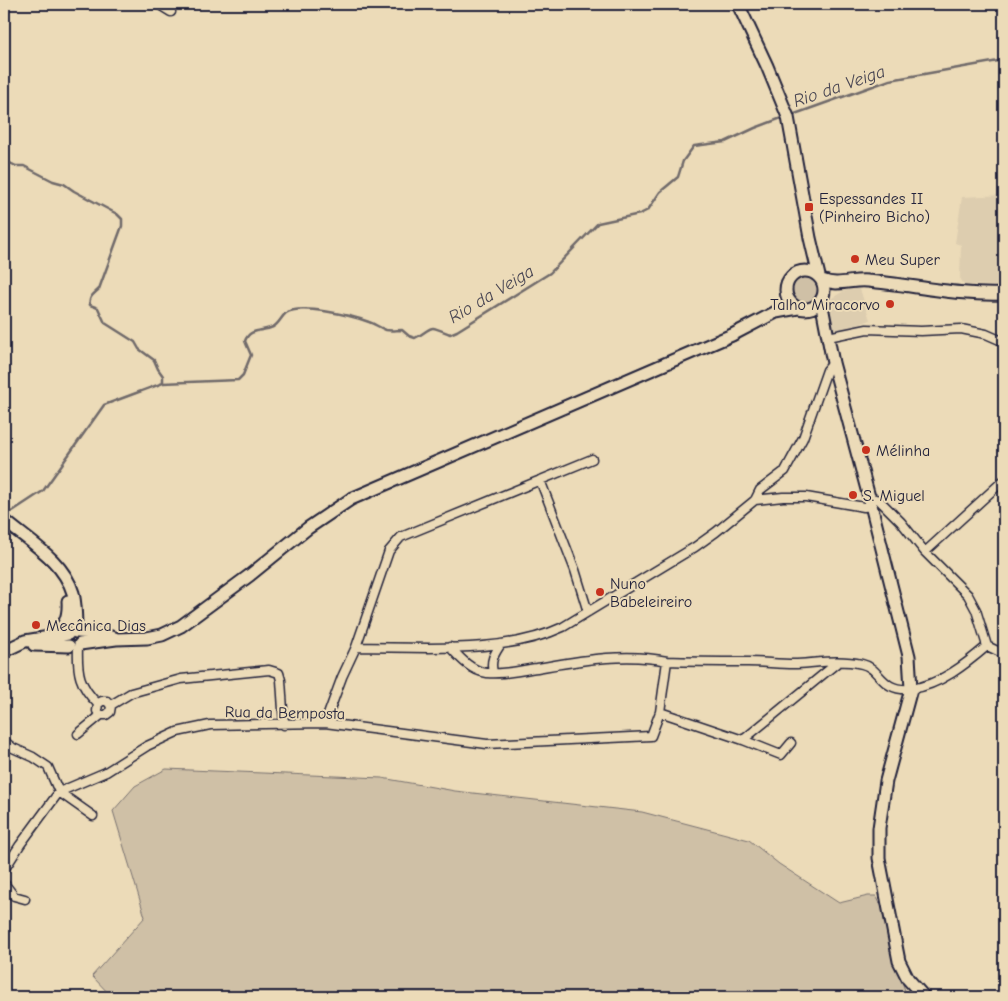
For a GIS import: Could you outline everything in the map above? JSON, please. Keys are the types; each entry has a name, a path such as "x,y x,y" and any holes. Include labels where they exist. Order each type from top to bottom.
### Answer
{"main road":[{"path":"738,4 768,66 788,117 810,238 824,286 822,299 833,364 871,502 909,656 911,689 886,781 879,828 879,858 899,961 914,992 924,997"},
{"path":"799,272 807,260 810,238"},
{"path":"776,312 789,279 799,272 806,270 833,284 865,280 968,293 1004,294"},
{"path":"17,645 74,646 116,639 148,638 162,635 181,626 250,575 308,528 351,499 732,335 776,312 817,305 822,299 855,282"},
{"path":"787,285 786,292 792,304 801,308 818,321 827,335"},
{"path":"7,522 52,560 64,575 74,594 73,632 66,641 74,646"},
{"path":"72,615 86,628 116,639"},
{"path":"52,636 61,630 72,615"},
{"path":"4,651 25,641 73,632 96,633"}],"street":[{"path":"158,4 171,12"},
{"path":"827,335 867,329 921,331 961,329 986,334 1002,341"},
{"path":"356,647 450,647 501,644 545,635 588,612 695,547 716,532 755,500 760,490 785,471 803,438 827,370 833,364"},
{"path":"325,723 342,677 356,647 389,551 402,537 592,459"},
{"path":"540,480 575,570 588,612"},
{"path":"925,552 1004,480"},
{"path":"755,500 806,497 864,507 871,502 879,500 901,522 925,552 968,594 976,610 987,646 1004,654"},
{"path":"493,672 491,664 494,654 501,644"},
{"path":"74,646 78,672 88,693 98,704"},
{"path":"450,647 464,662 476,670 487,673 519,671 626,657 667,661 794,664 820,661 851,662 865,664 884,683 897,689 911,689 944,678 987,646"},
{"path":"667,661 660,712 781,754 791,743"},
{"path":"743,740 838,663"},
{"path":"111,705 131,693 181,679 269,670 279,674 282,680 284,725"},
{"path":"98,704 104,701 111,705"},
{"path":"98,704 97,711 101,715"},
{"path":"78,734 101,715 106,715 110,712 111,705"},
{"name":"Rua da Bemposta","path":"59,792 106,772 147,746 177,732 210,725 325,723 487,744 651,736 660,712"},
{"path":"4,741 48,768 59,792 93,816"},
{"path":"4,870 59,792"},
{"path":"4,883 14,896 25,899"}],"shaded area":[{"path":"1004,195 1004,286 964,285 960,278 961,245 955,243 962,197"},
{"path":"805,275 815,279 819,289 815,299 805,303 795,299 791,289 795,279"},
{"path":"859,286 870,320 837,334 829,327 825,306 827,301 844,291"},
{"path":"166,769 382,778 455,791 642,812 749,840 779,864 839,903 876,896 882,907 891,946 907,997 112,997 92,976 145,917 113,811 135,786"}],"waterway":[{"name":"Rio da Veiga","path":"792,115 890,80 1004,60"},
{"name":"Rio da Veiga","path":"5,516 43,491 104,405 163,383 238,380 243,375 251,355 245,341 247,337 253,332 273,327 286,313 293,310 303,309 339,314 369,322 386,330 402,330 415,338 431,328 450,334 550,273 598,223 640,214 648,210 660,192 678,177 683,161 694,146 725,142 784,117"},
{"path":"4,160 16,166 24,166 53,181 64,184 117,214 122,219 122,226 99,289 93,294 90,305 98,308 105,323 135,342 139,349 154,360 163,376 163,383"}],"place":[{"name":"Espessandes II (Pinheiro Bicho)","path":"809,207"},
{"name":"Meu Super","path":"855,259"},
{"name":"Talho Miracorvo","path":"890,304"},
{"name":"Mélinha","path":"866,450"},
{"name":"S. Miguel","path":"853,495"},
{"name":"Nuno Babeleireiro","path":"600,592"},
{"name":"Mecânica Dias","path":"36,625"}]}
